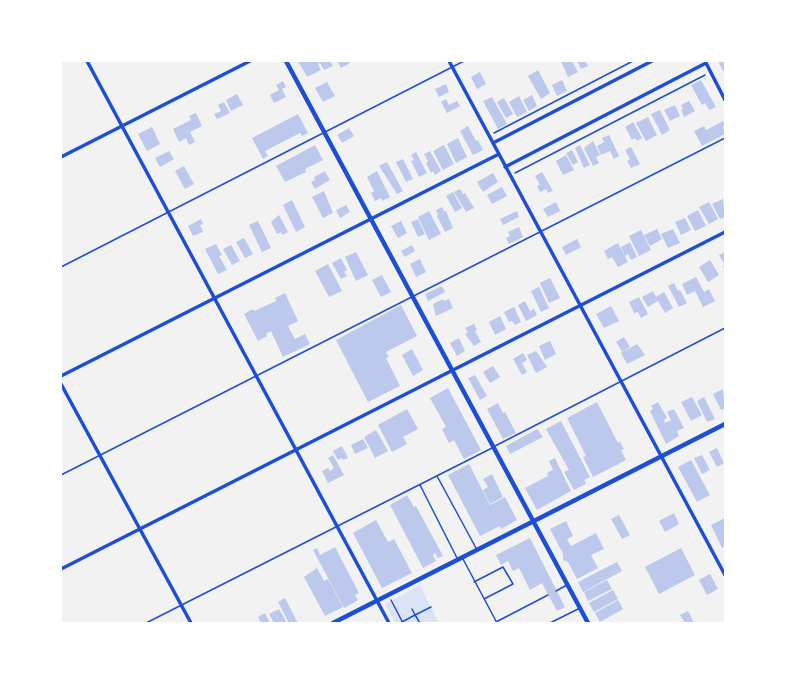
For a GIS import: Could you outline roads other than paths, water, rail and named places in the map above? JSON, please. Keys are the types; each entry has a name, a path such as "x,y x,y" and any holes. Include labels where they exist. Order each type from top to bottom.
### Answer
{"street":[{"path":"87,61 389,623"},
{"path":"61,157 250,61"},
{"path":"286,61 588,623"},
{"path":"449,61 725,575"},
{"path":"493,143 652,61"},
{"path":"506,167 705,62 725,100"},
{"path":"61,376 499,154"},
{"path":"61,569 725,232"},
{"path":"61,384 190,623"},
{"path":"333,623 725,424"}],"lane":[{"path":"61,267 324,134 464,61"},
{"path":"61,475 413,298 725,138"},
{"path":"146,623 725,328"},
{"path":"437,475 477,550"},
{"path":"420,484 496,623 548,595"},
{"path":"474,582 503,567 506,572 513,584 484,599"},
{"path":"556,591 567,585"},
{"path":"550,623 580,608"}]}
